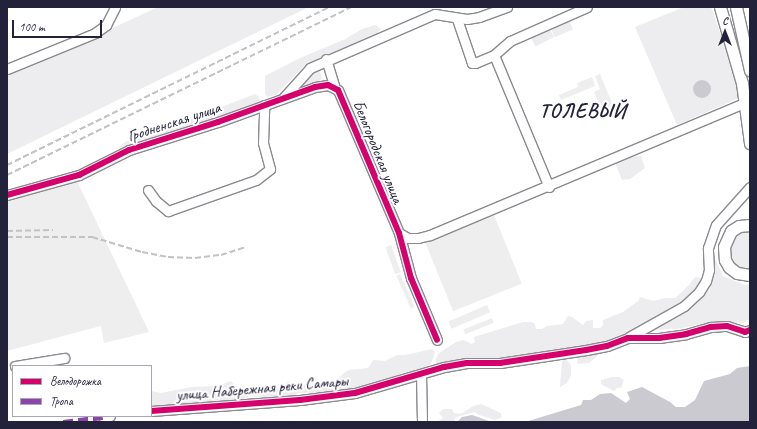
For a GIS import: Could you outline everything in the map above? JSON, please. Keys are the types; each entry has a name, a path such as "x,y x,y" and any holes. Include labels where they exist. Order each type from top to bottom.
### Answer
{"main road":[{"path":"720,7 747,104 750,143"},
{"path":"736,7 750,70"},
{"path":"726,30 737,31 749,35 750,38"},
{"path":"750,216 729,234 724,243 725,260 729,266 737,273 750,275"},
{"path":"734,229 750,225"}],"street":[{"path":"7,69 95,33 106,25 115,7"},
{"name":"Гродненская улица","path":"283,98 310,68 326,59 435,14 457,19 479,18 507,7"},
{"path":"457,19 472,63 494,55 510,41 587,7"},
{"path":"494,55 549,187"},
{"name":"Белогородская улица","path":"326,59 332,87 338,90 399,233 411,278 437,340"},
{"name":"Гродненская улица","path":"7,195 79,175 129,150 315,87 332,87"},
{"path":"399,233 408,238 418,238 430,235 747,104"},
{"path":"148,190 156,201 168,211 256,180 270,169 263,143 264,105"},
{"path":"628,338 684,306 700,292 706,282 709,270 708,248 716,225 750,187"},
{"name":"улица Набережная реки Самары","path":"152,411 300,400 355,393 444,367 467,363 500,363 607,346 628,338 679,335 727,326 745,332 750,330"},
{"path":"20,365 64,358"},
{"path":"421,374 422,422"}],"shaded area":[{"path":"158,7 309,7 7,154 7,73 87,40"},
{"path":"684,7 711,7 739,86 739,98 677,125 635,27"},
{"path":"569,20 573,29 555,37 551,28"},
{"path":"375,25 381,29 375,36 306,64 276,95 267,97 265,94 265,76 300,58 345,39 362,29"},
{"path":"550,29 554,37 535,47 531,39"},
{"path":"319,68 322,78 318,82 297,88 312,70"},
{"path":"600,74 614,108 603,113 594,92 600,89 595,76"},
{"path":"592,77 595,86 561,100 559,95 578,87 577,83"},
{"path":"702,80 708,83 711,89 708,95 702,98 696,95 693,89 696,83"},
{"path":"255,94 259,97 260,102 257,105 118,148 125,142 149,135"},
{"path":"641,156 645,168 630,179 622,180 616,165 617,161 627,157"},
{"path":"77,181 149,332 104,343 101,326 7,351 7,199"},
{"path":"494,215 522,284 453,311 425,243"},
{"path":"746,230 750,232 750,269 740,268 732,263 729,259 727,246 736,232"},
{"path":"712,242 712,252 723,276 745,285 750,284 750,319 743,323 716,321 677,329 639,330 699,298"},
{"path":"391,245 401,272 395,274 385,247"},
{"path":"400,274 415,307 411,309 396,276"},
{"path":"695,277 702,278 699,287 686,299 634,331 603,344 512,359 477,358 436,364 436,359 439,353 456,342 463,340 472,344 475,342 474,337 523,322 532,322 535,324 536,329 542,329 547,326 563,324 568,316 572,317 583,325 586,321 593,320 593,328 600,328 603,325 603,320 623,312 638,301 640,297 653,301 665,298 675,298"},
{"path":"487,305 490,312 451,329 448,321"},
{"path":"492,318 494,323 465,334 463,330"},
{"path":"432,349 435,352 431,364 427,367 402,373 390,379 342,392 298,393 292,398 250,396 242,399 152,406 152,391 161,393 191,387 217,386 231,381 236,388 251,390 266,385 274,390 284,386 288,381 293,385 304,385 312,378 317,386 335,381 348,370 368,368 373,360 385,361 397,355 405,355"},
{"path":"599,351 599,354 589,363 577,364 578,356"},
{"path":"565,358 571,365 571,375 567,383 560,387 562,361"},
{"path":"750,366 750,422 525,422 581,405 583,400 591,400 600,394 611,393 626,403 630,399 627,392 642,387 670,402 676,407 685,407 695,400 704,381 730,374 737,368"},
{"path":"619,377 624,380 621,388 617,388 614,391 601,384 601,380"},
{"path":"481,404 501,413 502,417 495,420 479,415 475,412 456,417 454,421 451,422 437,422 443,418 439,413 443,409 452,409 454,413 461,414 473,406"},
{"path":"472,415 489,421 511,422 457,422 462,417"}],"railway":[{"path":"7,165 330,7"},
{"path":"7,175 351,7"},
{"path":"7,231 53,230"},
{"path":"7,237 92,237 142,252 168,257 195,258 221,255 246,247"}],"marked path":[{"path":"63,422 103,417"}],"cycle path":[{"path":"7,195 79,175 129,150 218,122 315,87 328,85 338,90 399,233 411,278 437,340"},
{"path":"152,411 300,400 355,393 444,367 467,363 500,363 607,346 628,338 659,338 686,334 711,327 727,326 745,332 750,330"}],"district":[{"name":"ТОЛЕВЫЙ","path":"583,110"}]}
